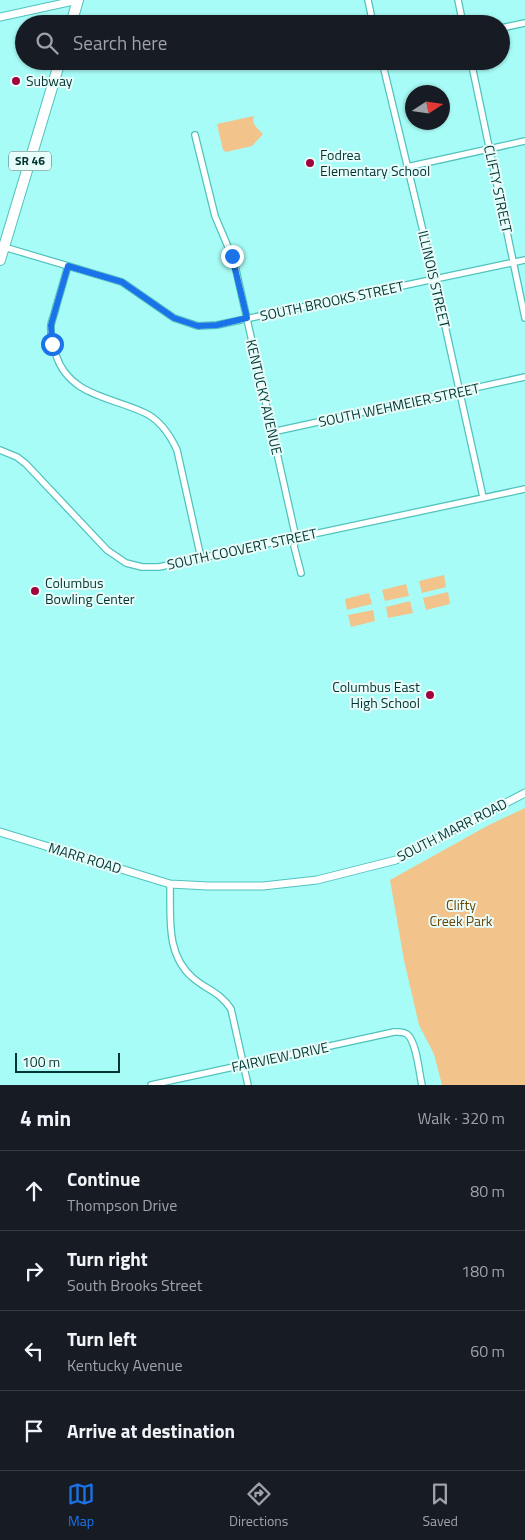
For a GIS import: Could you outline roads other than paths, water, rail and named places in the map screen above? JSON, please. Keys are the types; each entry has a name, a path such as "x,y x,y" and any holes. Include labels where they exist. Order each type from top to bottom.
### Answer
{"highway":[{"path":"74,15 78,0"},
{"name":"SR 46","path":"0,260 57,70"}],"street":[{"path":"0,17 78,0"},
{"path":"368,0 372,15"},
{"path":"458,0 462,15"},
{"path":"510,26 525,23"},
{"name":"ILLINOIS STREET","path":"384,70 435,279 483,498"},
{"name":"CLIFTY STREET","path":"473,70 525,318"},
{"name":"KENTUCKY AVENUE","path":"195,135 215,216 234,262 296,538 294,546 301,573"},
{"path":"407,167 525,141"},
{"name":"SOUTH BROOKS STREET","path":"4,248 122,282 174,318 198,326 217,325 525,260"},
{"path":"68,266 51,325 52,344 58,361 68,377 78,386 88,392 146,413 160,424 171,437 177,450 201,558"},
{"name":"SOUTH WEHMEIER STREET","path":"272,432 525,377"},
{"name":"SOUTH COOVERT STREET","path":"0,450 26,464 106,550 126,563 142,567 159,567 525,489"},
{"name":"SOUTH MARR ROAD","path":"170,884 263,886 318,880 396,860 525,793"},
{"name":"MARR ROAD","path":"0,832 170,884"},
{"path":"170,884 171,938 175,953 183,967 193,978 226,1001 233,1017 248,1085"},
{"name":"FAIRVIEW DRIVE","path":"151,1085 394,1032 402,1032 408,1034 413,1042 422,1085"}],"place":[{"name":"Subway","path":"16,81"},
{"name":"Fodrea Elementary School","path":"310,163"},
{"name":"Columbus Bowling Center","path":"35,591"},
{"name":"Columbus East High School","path":"430,695"}],"park label":[{"name":"Clifty Creek Park","path":"461,914"}]}
